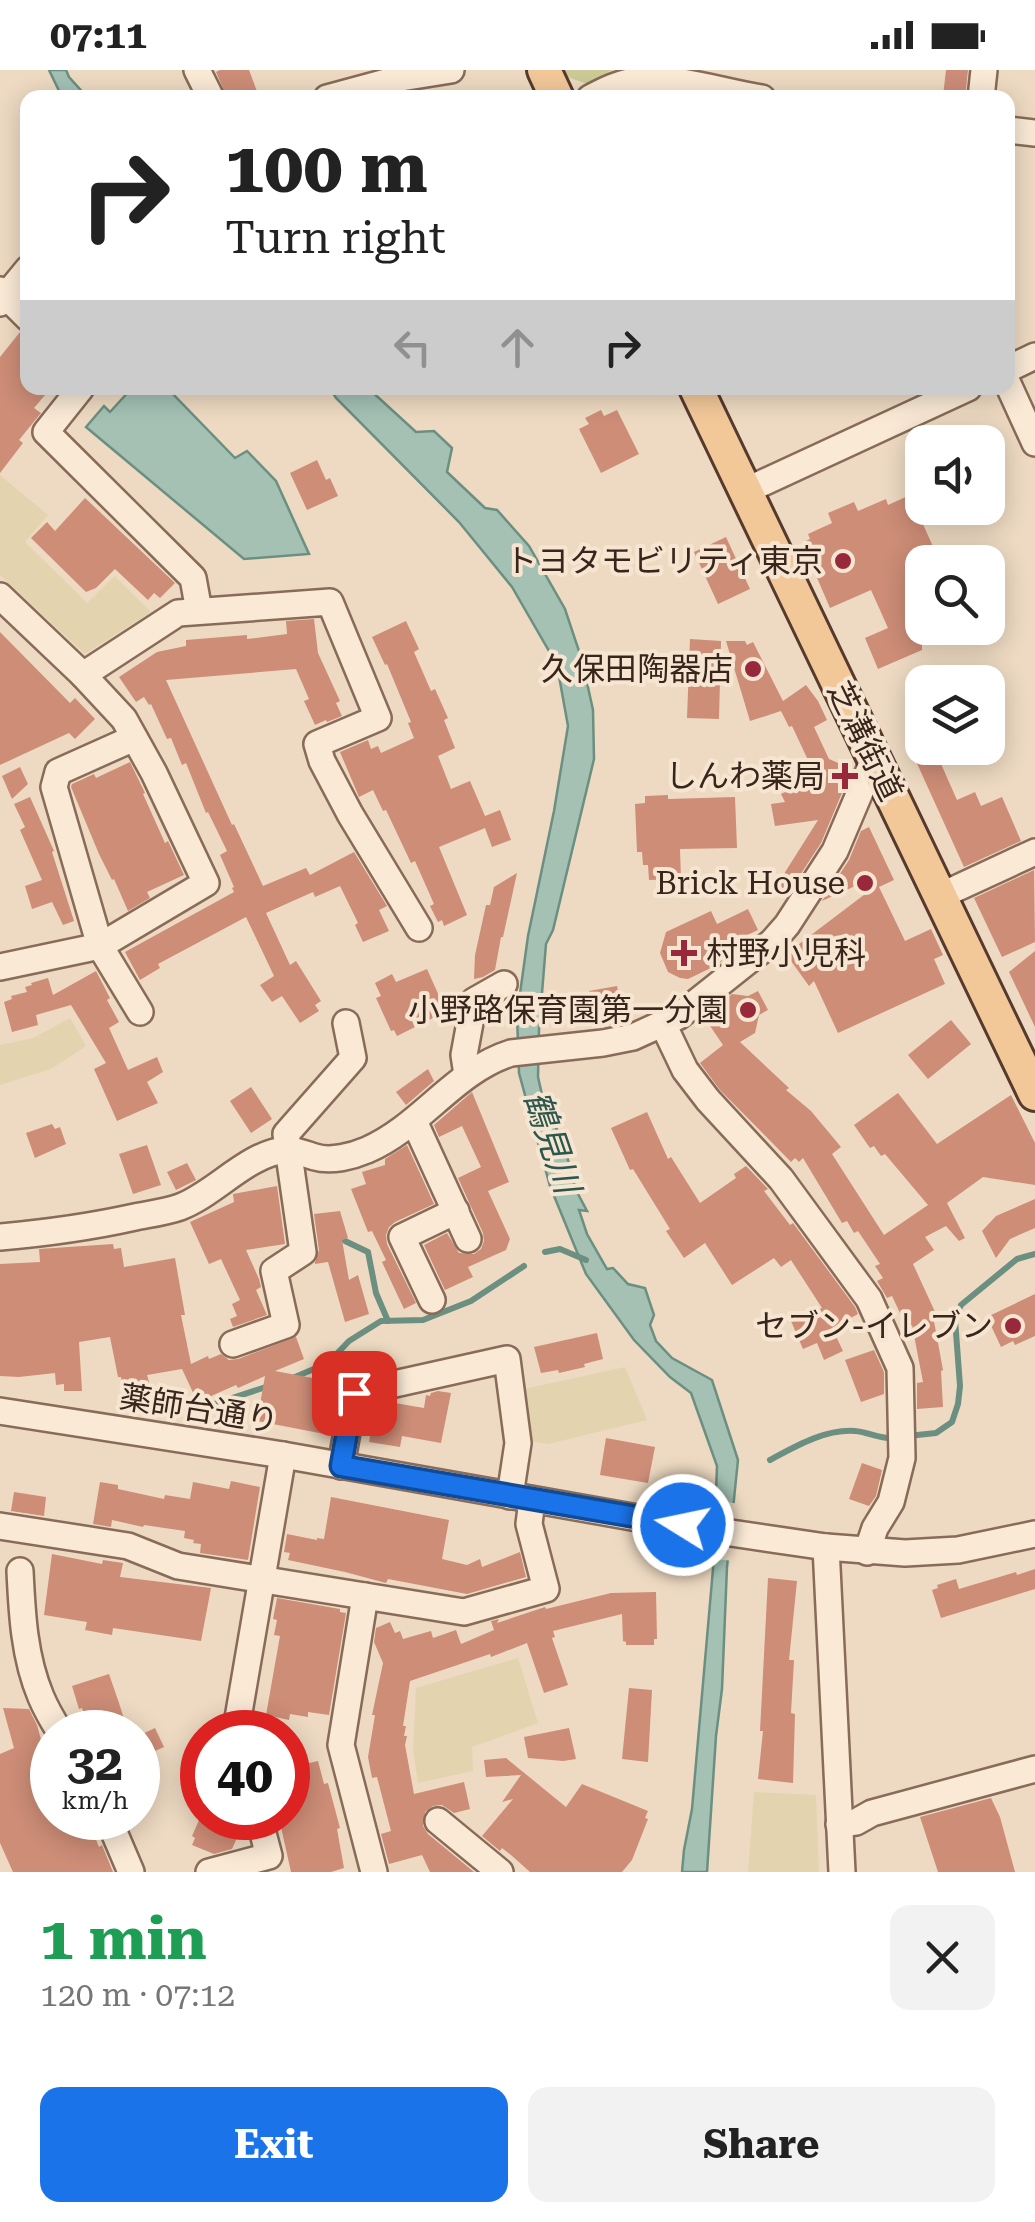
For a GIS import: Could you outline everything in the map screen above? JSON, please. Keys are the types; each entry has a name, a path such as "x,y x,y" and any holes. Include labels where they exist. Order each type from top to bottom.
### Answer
{"main road":[{"name":"芝溝街道","path":"699,395 1035,1094"}],"street":[{"path":"404,88 451,70"},
{"path":"606,90 632,81 656,79 717,90"},
{"path":"2,296 20,277"},
{"path":"75,395 46,432 193,578 199,611"},
{"path":"745,490 953,395"},
{"path":"1013,395 1035,443"},
{"path":"0,596 124,719 206,883 100,946 0,967"},
{"path":"83,675 178,613 330,602 378,718 316,744 350,814 420,928"},
{"path":"134,738 58,772 54,787 100,946 140,1012"},
{"path":"0,1237 93,1227 180,1207 257,1159 288,1149 322,1159 349,1156 414,1122 484,1064 512,1053 633,1037 679,1016 772,942 787,925 835,851 874,758"},
{"path":"940,896 1035,852"},
{"path":"468,1075 464,1056 474,1001 504,984"},
{"path":"233,1344 286,1325 274,1271 302,1252 286,1134 353,1058 346,1023"},
{"path":"663,1024 686,1070 708,1100 782,1180 869,1299 884,1326 900,1368 902,1458 891,1502 875,1528 867,1552"},
{"path":"414,1122 468,1239"},
{"path":"432,1300 402,1236 456,1212"},
{"path":"0,1526 128,1546 178,1566 464,1612 546,1588 521,1498 507,1360 354,1393 341,1466"},
{"name":"薬師台通り","path":"0,1411 826,1547"},
{"path":"238,1710 283,1456"},
{"path":"842,1872 826,1547 905,1553 958,1550 1035,1534"},
{"path":"20,1571 31,1669 48,1710"},
{"path":"365,1596 340,1745 374,1872"},
{"path":"839,1824 1035,1769"},
{"path":"438,1821 500,1872"},
{"path":"117,1840 131,1872"},
{"path":"208,1872 269,1856 265,1840"}],"shaded area":[{"path":"562,70 612,70 587,84 565,76"},
{"path":"0,475 48,515 25,542 87,603 115,576 151,612 85,654 0,575"},
{"path":"70,1018 86,1046 51,1069 0,1085 0,1045 33,1038"},
{"path":"625,1367 647,1420 548,1444 528,1441 524,1389"},
{"path":"518,1658 538,1723 472,1747 473,1771 418,1783 413,1750 416,1688"},
{"path":"754,1792 816,1795 819,1872 748,1872"}],"water":[{"path":"49,70 66,70 81,90 59,90"},
{"path":"126,395 174,395 235,458 247,451 276,481 309,554 244,559 86,427 104,406 110,412"},
{"name":"鶴見川","path":"334,395 376,395 416,432 434,431 452,448 447,472 485,508 497,510 529,546 565,609 582,660 593,710 594,759 553,930 546,944 538,1077 576,1190 587,1211 579,1210 587,1234 607,1269 613,1268 628,1284 645,1288 654,1315 650,1325 656,1341 672,1358 712,1380 738,1460 707,1872 682,1872 692,1809 713,1569 717,1466 691,1393 634,1340 586,1274 550,1186 519,1073 517,1015 528,936 568,726 557,665 512,587 459,522"}],"pier":[{"path":"711,1499 739,1504 733,1561 708,1558"}],"building":[{"path":"249,70 256,90 224,90 216,72"},
{"path":"946,70 968,70 966,90 944,90"},
{"path":"20,332 20,395 45,395 34,408 41,413 0,473 0,357"},
{"path":"601,410 604,416 617,410 639,454 601,473 579,429 589,424 585,418"},
{"path":"317,460 338,496 307,510 290,473"},
{"path":"905,497 905,525 923,525 932,545 905,545 905,645 922,645 922,650 878,669 865,638 888,628 871,590 830,608 802,543 810,539 808,534 832,523 828,513 854,502 858,511 886,499 888,505"},
{"path":"85,498 175,583 160,598 154,593 148,600 115,569 96,588 86,592 31,538 47,522 55,531"},
{"path":"726,537 750,589 718,604 694,552"},
{"path":"314,619 318,653 340,701 336,703 342,716 315,725 296,669 166,680 263,886 306,868 310,875 354,852 387,906 379,910 389,931 363,942 340,886 315,897 313,892 266,913 290,965 296,961 321,1001 315,1005 319,1011 300,1023 282,996 272,1002 260,985 274,976 246,917 158,964 160,968 140,980 125,952 234,892 234,887 220,855 227,851 186,763 182,765 151,704 144,697 136,702 119,677 157,652 186,646 186,640 287,634 286,621"},
{"path":"406,621 419,649 414,652 448,718 444,720 455,748 438,756 451,789 470,781 485,816 500,810 511,840 492,847 485,828 439,847 467,915 444,926 430,906 434,904 415,861 411,863 386,810 383,811 373,790 359,797 340,752 368,740 371,749 378,746 381,753 414,738 387,664 372,637"},
{"path":"0,632 70,703 75,698 95,719 75,739 69,733 0,765"},
{"path":"690,639 721,641 719,719 687,718"},
{"path":"726,641 745,641 747,645 753,642 783,701 806,685 827,720 814,727 829,759 852,769 821,843 789,892 775,883 787,877 782,877 818,820 775,826 771,804 785,802 781,794 816,777 781,711 750,721"},
{"path":"130,762 165,843 168,841 184,875 147,892 150,898 128,911 71,787"},
{"path":"918,765 942,765 957,800 975,792 981,806 1002,797 1021,841 964,867"},
{"path":"20,767 28,784 12,799 2,776"},
{"path":"668,795 668,799 735,797 737,848 680,849 681,879 649,880 648,865 643,865 642,852 637,852 635,804 645,803 645,796"},
{"path":"30,797 54,851 74,921 63,925 52,902 32,909 25,886 42,880 20,830 25,827 14,804"},
{"path":"869,827 894,880 879,887 905,941 931,929 943,955 934,959 945,984 838,1033 814,981 809,986 786,954 877,885 873,878 822,901 849,860 861,831"},
{"path":"1034,870 1035,942 1002,957 974,898"},
{"path":"517,873 495,970 474,979 486,905 490,905 494,887"},
{"path":"748,909 758,930 726,945 730,954 717,965 688,979 668,972 660,953 666,932 711,911 717,924"},
{"path":"1035,951 1035,1027 1009,972"},
{"path":"427,969 444,1007 435,1011 437,1016 397,1036 376,998 381,996 375,983 392,974 396,982"},
{"path":"96,971 119,1022 109,1028 128,1070 157,1057 163,1072 147,1082 158,1103 117,1121 94,1069 106,1063 71,1005 36,1015 38,1025 12,1032 4,1002 27,992 25,987 31,983 48,978 53,995"},
{"path":"617,986 624,1022 596,1027 589,991"},
{"path":"758,991 768,1010 759,1015 755,1033 740,1042 789,1088 786,1090 811,1111 841,1147 832,1154 884,1235 928,1205 885,1154 881,1156 874,1146 870,1148 854,1125 898,1093 937,1144 1011,1095 1035,1143 1035,1185 983,1177 947,1203 965,1238 959,1241 946,1226 925,1237 934,1250 913,1264 936,1314 933,1316 943,1370 943,1407 917,1409 917,1383 923,1382 912,1325 907,1328 892,1296 887,1298 877,1281 883,1278 875,1266 880,1264 858,1231 854,1233 847,1221 842,1223 803,1158 791,1162 720,1090 700,1063 723,1045 708,1023 710,1012 732,994 748,996"},
{"path":"951,1020 971,1044 928,1079 908,1055"},
{"path":"428,1069 434,1081 406,1105 396,1092"},
{"path":"251,1087 272,1119 251,1133 230,1101"},
{"path":"472,1092 509,1182 488,1191 510,1239 506,1250 468,1267 473,1277 445,1290 424,1245 447,1233 459,1253 474,1254 481,1249 483,1233 458,1178 481,1167 462,1126 439,1137 434,1125"},
{"path":"647,1112 668,1159 671,1157 700,1203 736,1178 734,1174 746,1166 768,1189 764,1191 790,1225 793,1223 855,1307 858,1314 832,1328 843,1351 824,1360 817,1343 803,1349 791,1321 822,1308 791,1260 781,1267 774,1258 732,1285 705,1243 684,1258 666,1231 670,1229 633,1169 630,1170 611,1128"},
{"path":"52,1124 55,1129 60,1127 66,1144 35,1158 26,1133"},
{"path":"147,1145 161,1185 133,1194 119,1154"},
{"path":"407,1145 434,1204 395,1222 386,1235 416,1303 404,1309 382,1262 386,1260 372,1231 368,1232 351,1189 366,1184 362,1172 385,1165 385,1159"},
{"path":"187,1163 196,1180 176,1190 167,1172"},
{"path":"277,1186 285,1244 246,1250 259,1279 261,1287 256,1290 267,1315 233,1327 230,1319 237,1316 232,1304 240,1300 221,1259 209,1264 190,1222 234,1202 233,1194"},
{"path":"1035,1199 1035,1228 1010,1239 996,1258 982,1231 996,1216"},
{"path":"340,1211 348,1238 342,1240 349,1280 358,1275 369,1314 345,1322 328,1262 315,1264 319,1250 314,1214"},
{"path":"113,1244 114,1249 121,1248 124,1267 175,1258 191,1364 221,1354 229,1360 238,1359 296,1337 304,1359 275,1371 340,1386 330,1435 257,1421 265,1376 196,1399 182,1369 147,1375 152,1393 125,1398 110,1337 79,1342 82,1391 64,1391 64,1384 56,1385 55,1373 0,1376 0,1264 40,1262 39,1249"},
{"name":"セブン-イレブン","path":"1035,1294 1035,1336 1001,1347 987,1317"},
{"path":"597,1333 603,1359 559,1373 541,1373 534,1347"},
{"path":"874,1350 884,1372 884,1394 861,1402 845,1360"},
{"path":"438,1391 451,1393 441,1443 402,1436 400,1447 369,1442 376,1405 389,1402 424,1408 426,1395"},
{"path":"606,1438 655,1447 648,1483 600,1475"},
{"path":"862,1463 882,1470 876,1496 869,1506 849,1499"},
{"path":"231,1481 260,1487 248,1560 200,1553 201,1544 184,1538 185,1531 112,1520 111,1527 93,1524 100,1482 164,1499 165,1495 190,1499 193,1482 229,1489"},
{"path":"14,1492 46,1497 44,1516 11,1511"},
{"path":"331,1497 449,1520 442,1559 467,1565 480,1559 482,1567 520,1552 526,1577 467,1594 388,1579 386,1583 288,1560 290,1553 284,1552 287,1534 324,1539"},
{"path":"52,1554 102,1564 103,1560 123,1563 120,1577 211,1588 201,1641 113,1628 112,1635 85,1630 87,1622 44,1615"},
{"path":"1035,1569 1035,1589 941,1618 932,1590 937,1585 956,1579 959,1589"},
{"path":"768,1578 797,1581 789,1660 794,1660 793,1783 758,1779"},
{"path":"656,1592 654,1645 626,1645 622,1614 553,1631 568,1685 544,1693 527,1643 410,1681 403,1726 414,1794 464,1782 470,1809 454,1813 442,1805 433,1806 425,1812 423,1826 474,1872 430,1872 422,1855 389,1864 381,1834 391,1831 368,1757 383,1663 374,1642 376,1628 390,1622 403,1639 431,1631 433,1638 456,1630 461,1644 494,1630 491,1621 499,1619 497,1623 545,1607 611,1593"},
{"path":"277,1598 346,1613 329,1715 310,1710 267,1710 280,1636 274,1635 277,1620 273,1619"},
{"path":"109,1674 121,1710 79,1709 72,1686"},
{"path":"629,1688 652,1690 648,1762 622,1759"},
{"path":"3,1708 29,1709 30,1840 96,1840 113,1872 13,1872 0,1843 0,1754 14,1748"},
{"path":"569,1728 576,1759 528,1758 524,1737"},
{"path":"506,1758 566,1807 582,1784 648,1811 632,1860 622,1872 530,1872 482,1836 513,1799 502,1802 521,1775 486,1777 484,1760"},
{"path":"318,1761 340,1828 337,1829 344,1868 331,1872 291,1872 284,1840 310,1840 310,1763"},
{"path":"991,1798 1015,1872 938,1872 920,1817"},
{"path":"194,1840 236,1840 232,1849 214,1854 192,1845"}],"waterway":[{"path":"345,1241 368,1252 376,1293 388,1321"},
{"path":"545,1252 560,1249 586,1260"},
{"path":"908,1436 936,1433 952,1422 960,1386 955,1319 961,1305 1017,1259 1035,1254"},
{"path":"295,1377 328,1363 349,1341 381,1321 423,1320 471,1301 524,1266"},
{"path":"189,1407 214,1404 269,1386"},
{"path":"770,1460 811,1440 844,1431 895,1438"}],"place":[{"name":"トヨタモビリティ東京","path":"843,561"},
{"name":"久保田陶器店","path":"753,669"},
{"name":"しんわ薬局","path":"845,776"},
{"name":"Brick House","path":"865,883"},
{"name":"村野小児科","path":"684,953"},
{"name":"小野路保育園第一分園","path":"748,1010"},
{"name":"セブン-イレブン","path":"1013,1326"}],"route":[{"path":"354,1393 341,1466 683,1525"}]}
